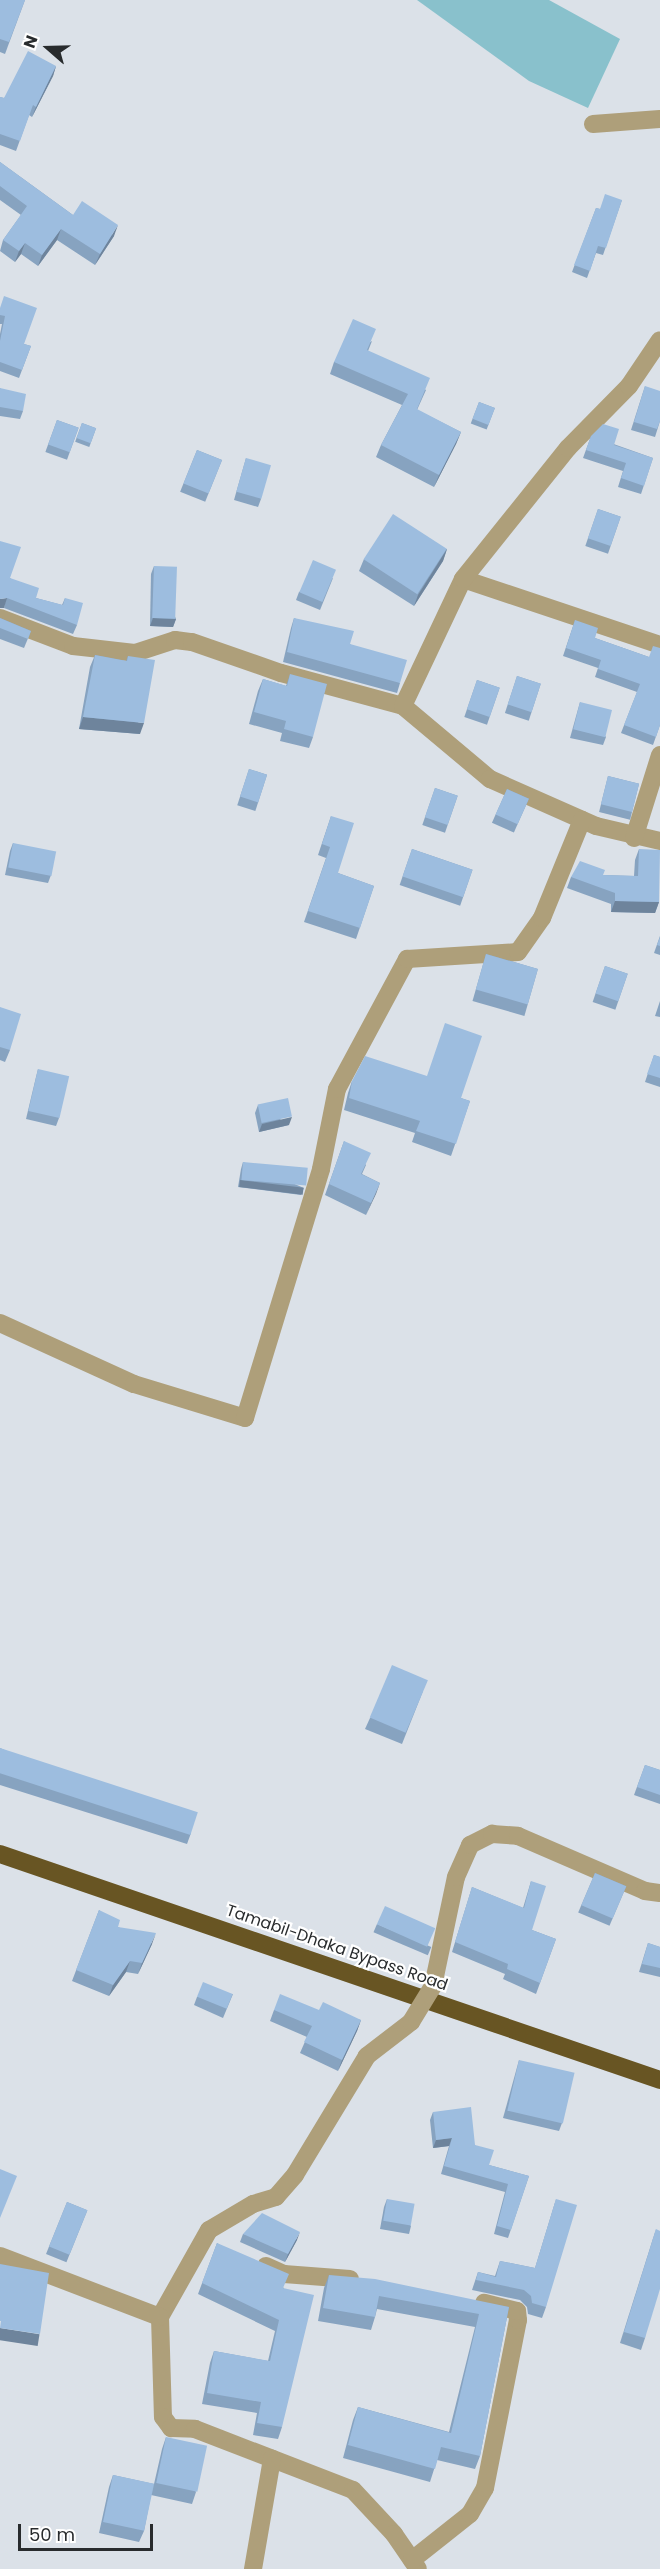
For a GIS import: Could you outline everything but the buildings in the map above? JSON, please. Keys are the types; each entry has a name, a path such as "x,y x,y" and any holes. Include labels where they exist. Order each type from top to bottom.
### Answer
{"highway":[{"name":"Tamabil-Dhaka Bypass Road","path":"0,1854 660,2080"}],"street":[{"path":"593,124 660,118"},
{"path":"403,706 463,579 568,448 629,386 660,340"},
{"path":"463,579 660,645"},
{"path":"0,618 73,646 135,653 175,640 192,642 280,673 403,706 490,779 582,820 634,838 660,841"},
{"path":"634,838 660,755"},
{"path":"0,1323 134,1384 245,1418 321,1169 337,1089 408,959 518,952 542,918 582,820"},
{"path":"466,2298 517,2311 498,2433 485,2488 470,2514 415,2565 376,2512 353,2490 195,2429 171,2428 163,2417 160,2316 208,2230 253,2204 276,2197 295,2175 367,2056 411,2022 433,1986 456,1877 470,1845 492,1834 518,1836 645,1891 660,1893"},
{"path":"204,2238 224,2247"},
{"path":"0,2256 160,2316"},
{"path":"244,2256 284,2274 372,2281"},
{"path":"253,2569 272,2459"}],"water":[{"path":"417,0 549,0 620,39 588,108 529,81"}]}
